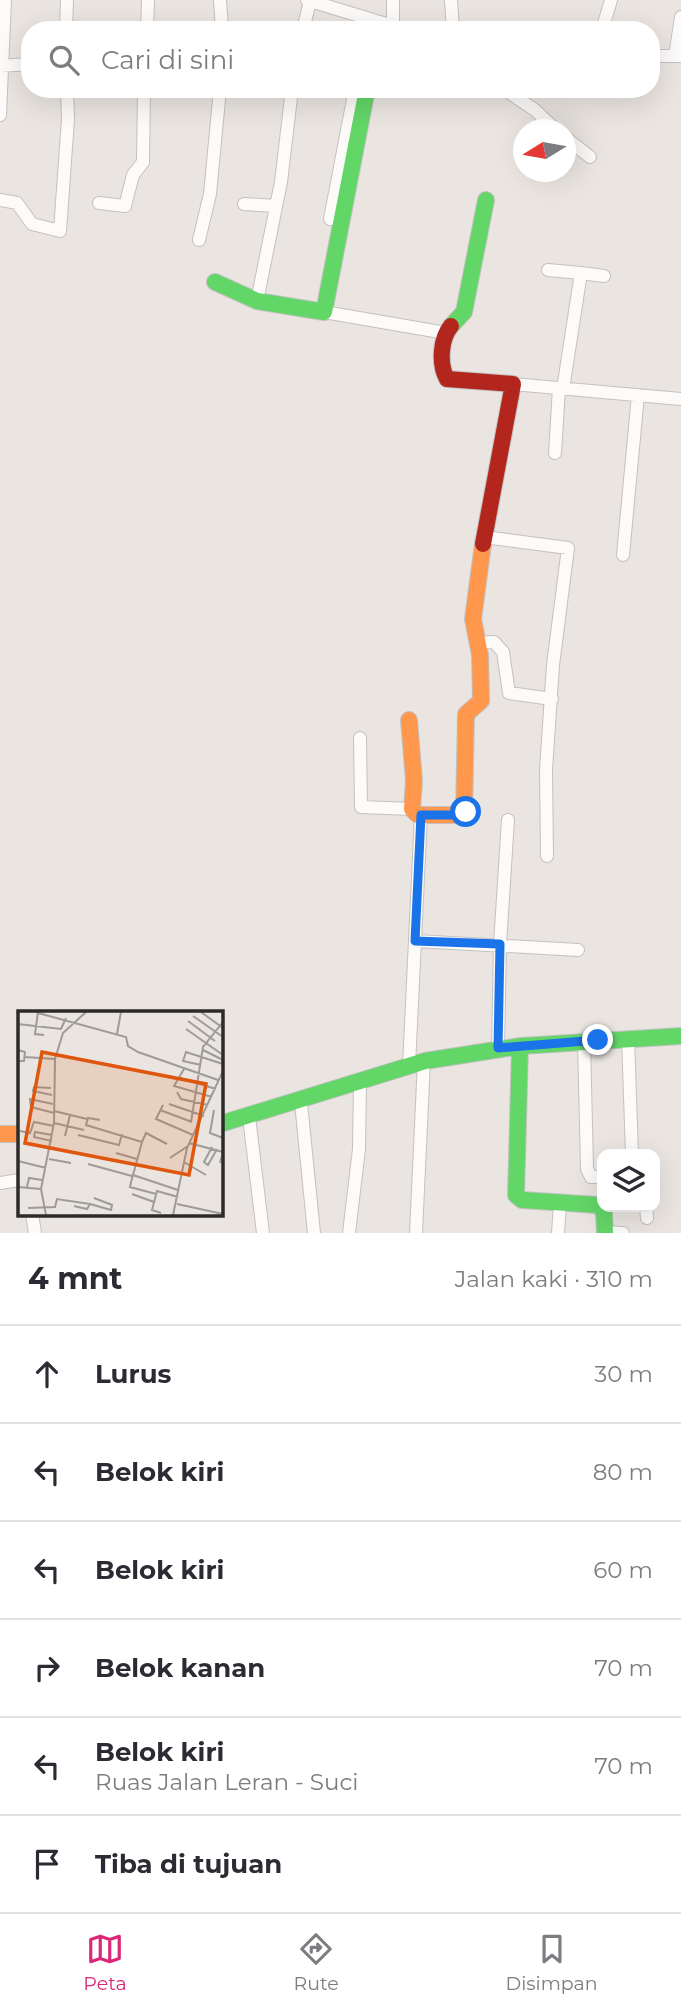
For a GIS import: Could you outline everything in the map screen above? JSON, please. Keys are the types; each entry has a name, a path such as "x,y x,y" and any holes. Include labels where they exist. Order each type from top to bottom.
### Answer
{"street":[{"path":"0,114 5,0"},
{"path":"67,21 68,0"},
{"path":"147,21 148,0"},
{"path":"220,0 221,21"},
{"path":"392,21 393,0"},
{"path":"451,0 452,21"},
{"path":"605,21 611,0"},
{"path":"305,21 309,1 334,4 377,21"},
{"path":"660,57 678,56 681,17"},
{"path":"1,66 21,65"},
{"path":"0,200 17,203 32,224 60,231 67,98"},
{"path":"99,203 125,206 133,175 143,163 144,98"},
{"path":"199,240 210,194 219,98"},
{"path":"257,301 276,206 291,98"},
{"path":"517,98 544,119"},
{"path":"330,219 359,99"},
{"path":"324,312 359,99"},
{"path":"576,146 590,157"},
{"path":"486,200 464,312 453,321 446,333 442,368 447,379 681,400"},
{"path":"244,204 276,206"},
{"path":"548,270 604,276"},
{"path":"555,453 561,389 581,272"},
{"path":"215,282 257,301 446,333"},
{"path":"360,737 361,807 464,815 466,714 481,701 473,619 484,537 513,384"},
{"path":"624,555 638,395"},
{"path":"484,537 568,548 546,770 547,856"},
{"path":"477,643 494,642 503,652 509,693 551,699"},
{"path":"410,720 416,812 416,1233"},
{"path":"498,1048 500,944 508,820"},
{"path":"415,941 578,950"},
{"path":"222,1124 301,1102 417,1063 498,1048 681,1036"},
{"path":"628,1038 632,1149"},
{"path":"584,1041 587,1169 591,1177 597,1177"},
{"path":"520,1046 514,1188 518,1199 597,1205 604,1212 605,1232 623,1233"},
{"path":"349,1233 359,1149 360,1081"},
{"path":"301,1102 314,1233"},
{"path":"249,1117 263,1233"},
{"path":"0,1134 18,1134"},
{"path":"0,1183 18,1180"},
{"path":"558,1233 559,1204"}],"traffic: fast":[{"path":"215,282 257,301 324,312 365,98"},
{"path":"451,326 464,312 486,200"},
{"path":"222,1123 425,1061 521,1046 681,1036"},
{"path":"520,1046 516,1195 522,1200 598,1205 604,1212 605,1233"}],"traffic: slow":[{"path":"409,720 414,781 412,809 418,815 464,815 466,714 481,701 480,655 473,619 483,544"},
{"path":"0,1134 18,1134"}],"traffic: jam":[{"path":"451,326 447,331 442,352 447,379 513,384 483,544"}],"route":[{"path":"466,812 464,815 421,815 415,941 500,944 498,1048 598,1040"}]}
